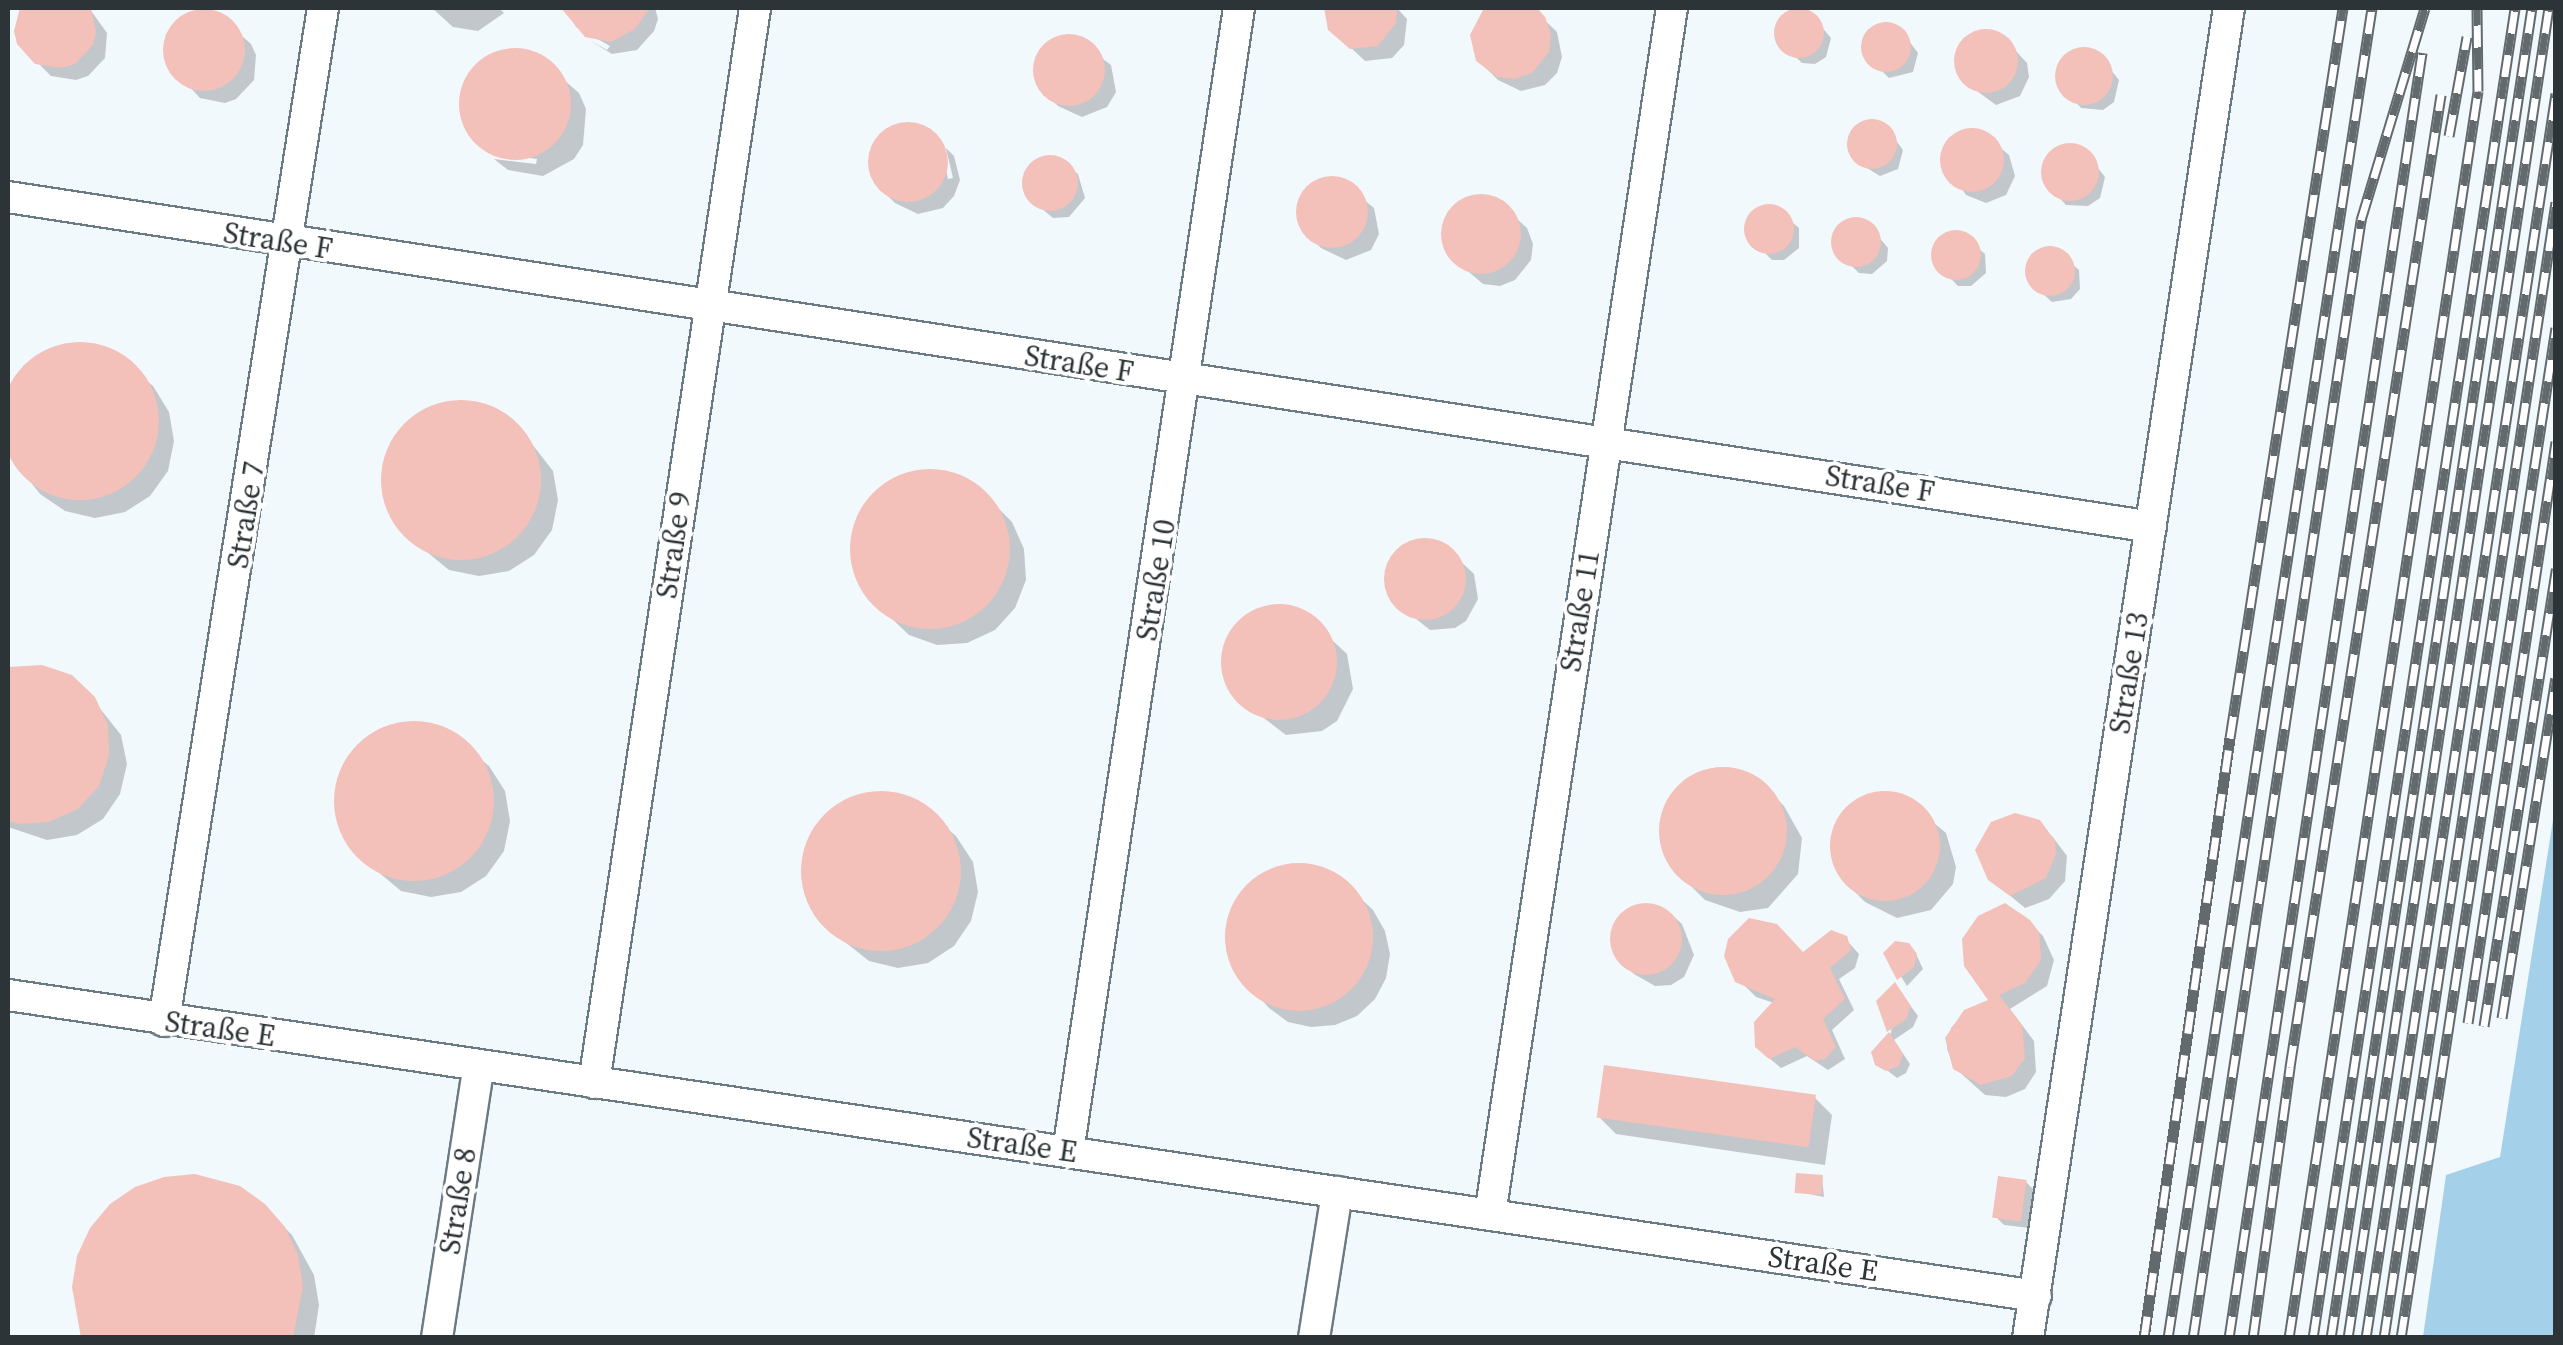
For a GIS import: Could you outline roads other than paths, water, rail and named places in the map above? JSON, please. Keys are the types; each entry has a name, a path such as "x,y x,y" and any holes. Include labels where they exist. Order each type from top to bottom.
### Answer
{"lane":[{"name":"Straße 7","path":"164,1021 289,244 323,8"},
{"name":"Straße 9","path":"594,1082 756,8"},
{"name":"Straße 10","path":"1068,1152 1186,382 1238,8"},
{"name":"Straße 11","path":"1490,1215 1672,8"},
{"name":"Straße 13","path":"2028,1338 2229,8"},
{"name":"Straße F","path":"8,197 289,244 710,304 1186,382 1606,440 2151,528"},
{"name":"Straße E","path":"8,996 2036,1296"},
{"name":"Straße 8","path":"438,1338 478,1065"},
{"path":"1314,1338 1337,1192"}],"railway":[{"path":"2144,1338 2230,738 2343,8"},
{"path":"2168,1338 2372,8"},
{"path":"2193,1338 2361,220 2425,8"},
{"path":"2289,1338 2478,91 2477,8"},
{"path":"2313,1338 2515,8"},
{"path":"2331,1338 2532,8"},
{"path":"2348,1338 2549,8"},
{"path":"2449,136 2467,37"},
{"path":"2229,1338 2422,52"},
{"path":"2366,1338 2556,93"},
{"path":"2253,1338 2290,1067 2441,95"},
{"path":"2384,1338 2556,202"},
{"path":"2401,1338 2556,328"},
{"path":"2468,1023 2556,442"},
{"path":"2484,1026 2556,569"},
{"path":"2502,1018 2556,678"}]}
